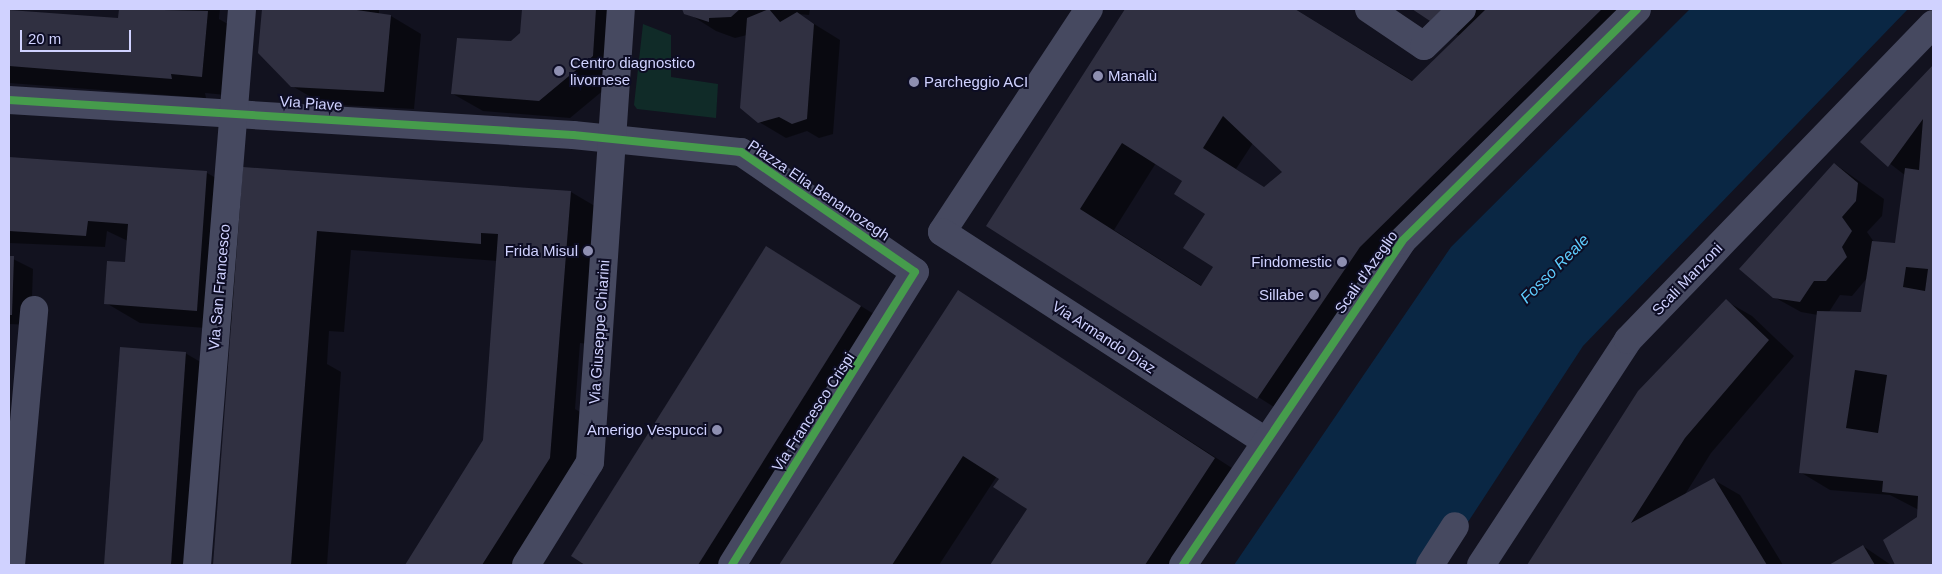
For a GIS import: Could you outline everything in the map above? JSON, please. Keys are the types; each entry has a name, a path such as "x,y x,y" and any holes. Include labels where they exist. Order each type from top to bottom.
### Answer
{"street":[{"name":"Via San Francesco","path":"197,565 232,113 242,9"},
{"path":"612,140 621,9"},
{"name":"Via Armando Diaz","path":"1089,9 942,232 1266,442"},
{"path":"1369,9 1424,46 1462,9"},
{"name":"Scali d'Azeglio","path":"1183,565 1402,241 1637,9"},
{"name":"Scali Manzoni","path":"1481,565 1628,340 1933,24"},
{"name":"Via Piave","path":"9,100 232,113 612,140"},
{"name":"Piazza Elia Benamozegh","path":"612,140 741,152 916,272"},
{"name":"Via Giuseppe Chiarini","path":"526,565 590,462 612,140"},
{"name":"Via Francesco Crispi","path":"732,565 916,272"},
{"path":"11,565 34,310"},
{"path":"1430,565 1455,526"}],"green space":[{"path":"643,24 671,35 671,77 718,84 716,118 637,109 634,105"}],"water":[{"name":"Fosso Reale","path":"1690,9 1908,9 1583,346 1468,522 1452,513 1418,565 1234,565 1451,247"}],"building":[{"path":"119,9 208,11 202,77 171,74 172,79 9,66 9,10 118,18"},
{"path":"262,9 350,9 391,15 384,92 291,87 258,53"},
{"path":"522,9 596,9 593,56 539,101 451,94 457,38 511,41 520,33"},
{"path":"682,9 740,9 731,17 709,18 709,22 684,14"},
{"path":"769,9 780,22 797,12 814,24 807,119 792,124 779,117 758,123 740,108 747,18"},
{"path":"1125,9 1295,9 1412,81 1486,9 1602,9 1360,247 1257,399 986,226","holes":["1223,116 1282,172 1264,187 1203,148","1122,143 1182,181 1174,194 1205,214 1183,248 1213,267 1201,286 1080,209"]},
{"path":"1412,9 1443,9 1430,21"},
{"path":"1933,65 1933,565 1895,565 1883,540 1917,517 1918,496 1882,492 1883,481 1799,473 1817,311 1861,312 1872,241 1895,243 1905,168 1919,170 1923,119 1888,167 1860,142","holes":["1906,267 1928,269 1925,291 1903,287","1855,370 1887,375 1878,433 1846,428"]},
{"path":"9,157 207,171 197,311 104,304 107,261 125,262 128,224 88,221 86,236 9,231"},
{"path":"1834,163 1858,183 1856,201 1842,217 1852,231 1842,247 1847,257 1826,281 1814,281 1800,302 1773,298 1739,269"},
{"path":"243,167 571,191 550,458 482,565 405,565 483,440 498,234 481,233 481,244 317,231 291,565 213,565"},
{"name":"Amerigo Vespucci","path":"766,246 861,306 698,565 585,565 571,556"},
{"path":"9,256 14,256 12,315 9,315"},
{"path":"958,290 1215,458 1145,565 990,565 1027,509 993,487 999,479 963,456 892,565 779,565"},
{"path":"1726,299 1769,340 1685,438 1631,523 1714,478 1767,565 1527,565 1638,391"},
{"path":"120,347 186,352 171,565 104,565"},
{"path":"1863,545 1875,565 1829,565"}],"cycle path":[{"path":"1183,565 1402,241 1637,9"},
{"path":"9,100 573,135 741,152 915,272 732,565"}],"place":[{"name":"Centro diagnostico livornese","path":"559,71"},
{"name":"Manalù","path":"1098,76"},
{"name":"Parcheggio ACI","path":"914,82"},
{"name":"Frida Misul","path":"588,251"},
{"name":"Findomestic","path":"1342,262"},
{"name":"Sillabe","path":"1314,295"},
{"name":"Amerigo Vespucci","path":"717,430"}]}
